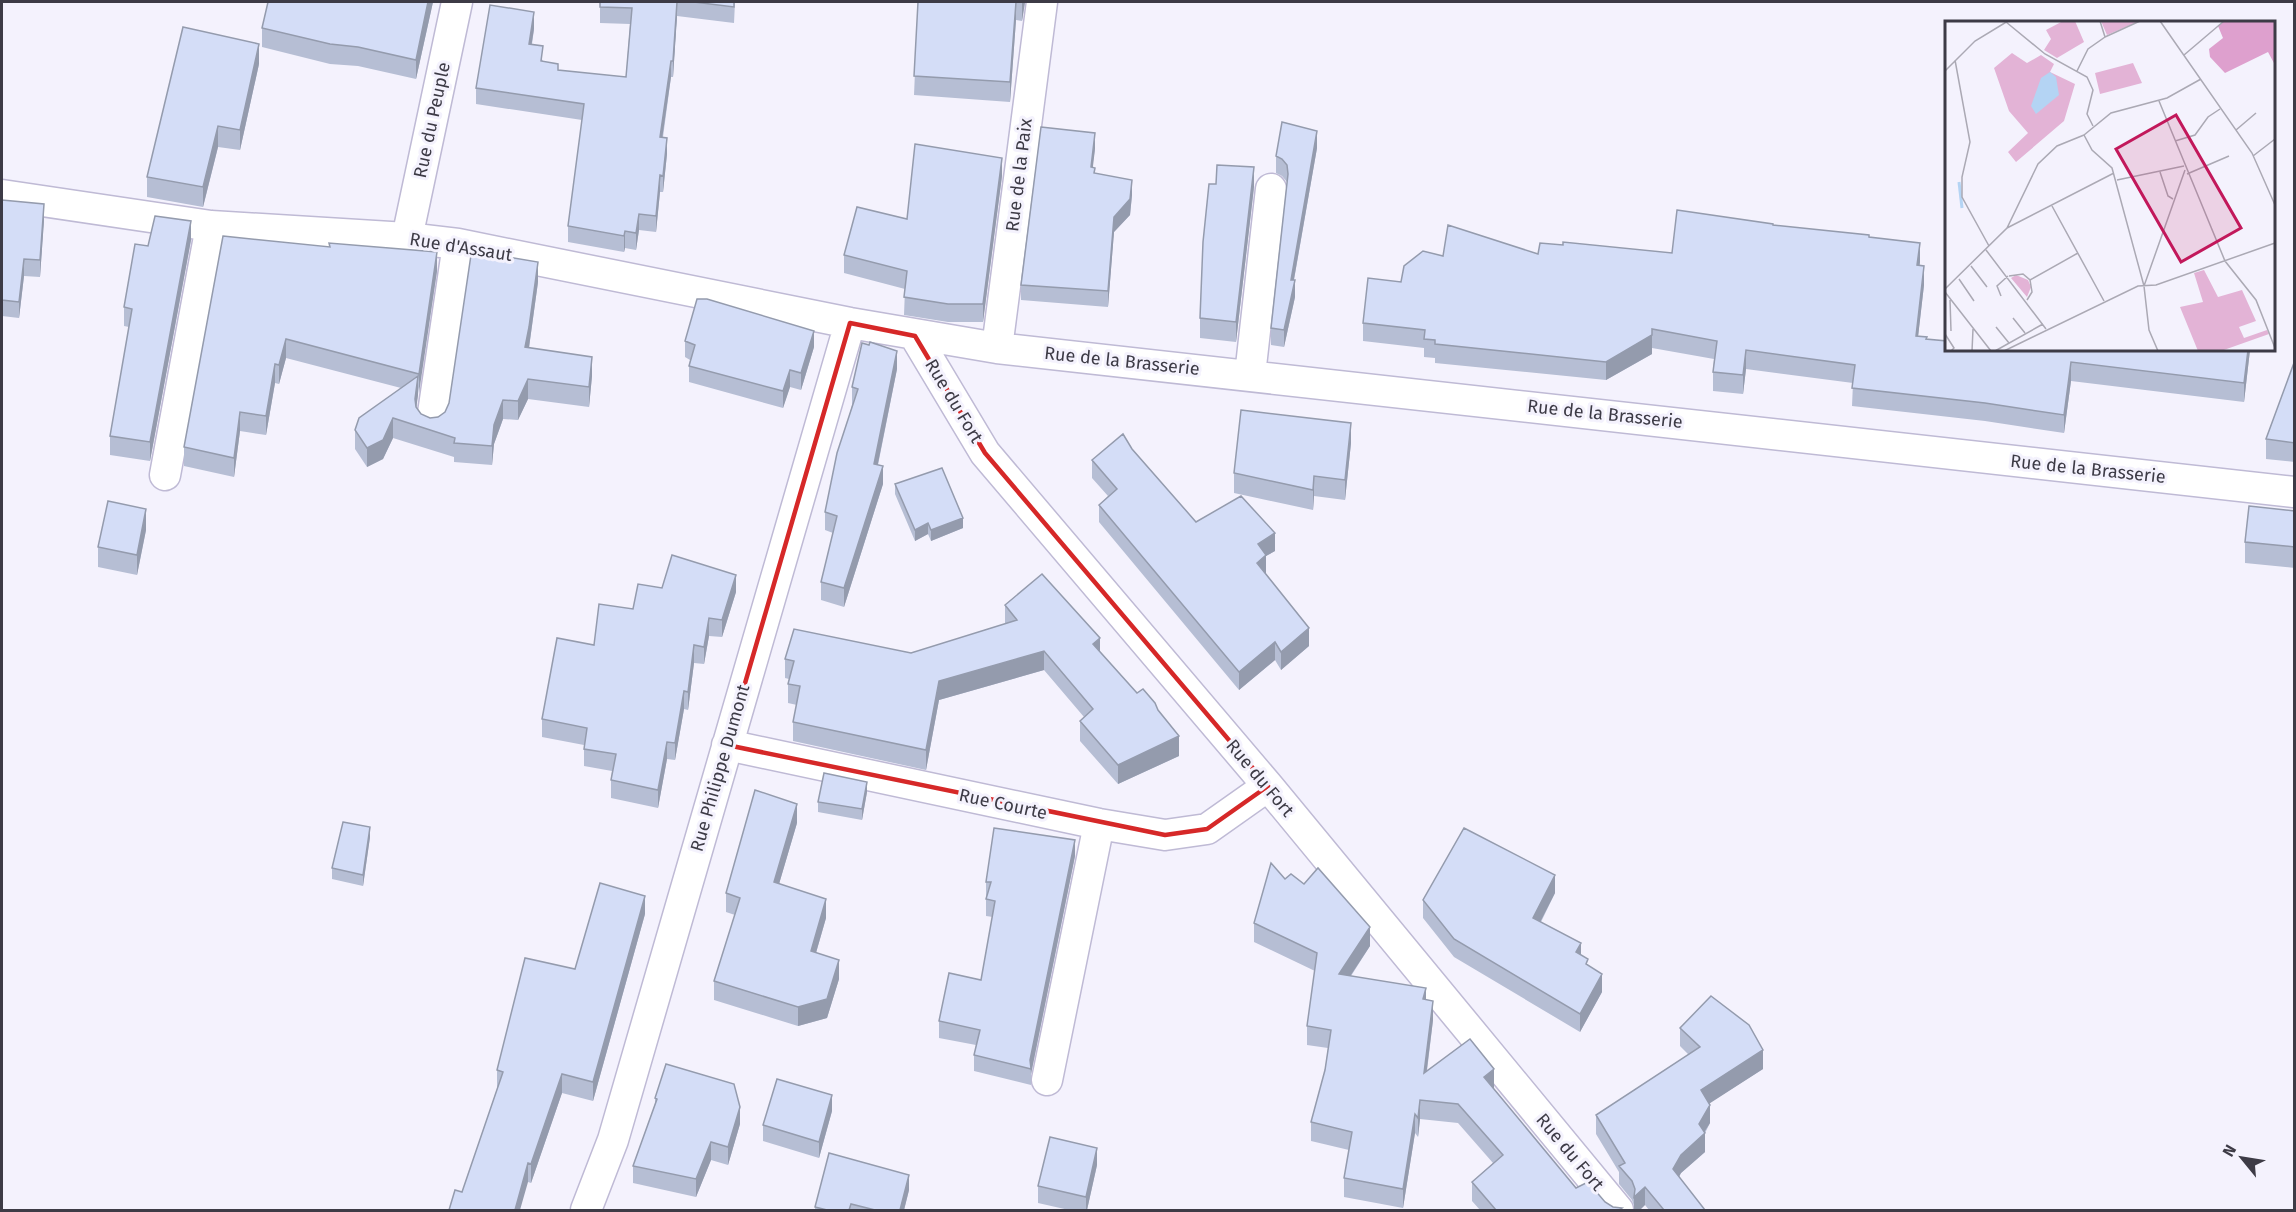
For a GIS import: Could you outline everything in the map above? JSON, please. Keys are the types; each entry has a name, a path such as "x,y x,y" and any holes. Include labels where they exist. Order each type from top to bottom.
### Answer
{"street":[{"name":"Rue du Peuple","path":"407,238 457,2"},
{"name":"Rue de la Paix","path":"997,348 1041,2"},
{"path":"1250,375 1271,189"},
{"name":"Rue d'Assaut","path":"2,195 210,226 407,238 458,244 915,336"},
{"path":"165,475 210,226"},
{"path":"432,420 458,244"},
{"name":"Rue Philippe Dumont","path":"586,1210 613,1140 850,323"},
{"name":"Rue de la Brasserie","path":"915,336 997,348 2295,492"},
{"name":"Rue du Fort","path":"915,336 985,453 1268,786 1618,1210"},
{"name":"Rue Courte","path":"727,745 1165,836 1207,829 1268,786"},
{"path":"1047,1080 1099,824"}],"highlighted area":[{"path":"850,323 915,336 985,453 1268,786 1207,829 1165,835 727,745"}],"building":[{"path":"268,2 428,2 416,60 358,47 330,44 262,28"},
{"path":"600,2 677,2 673,61 671,61 660,137 667,138 656,216 639,214 636,233 625,231 624,236 568,226 584,104 476,88 490,5 534,12 529,44 543,46 541,61 558,64 558,70 626,77 632,8 600,7"},
{"path":"694,2 734,2 734,7"},
{"path":"918,2 1016,2 1010,82 914,76"},
{"path":"183,27 259,44 240,130 218,126 203,187 147,177"},
{"path":"1282,122 1317,131 1291,280 1295,280 1284,330 1271,328 1288,174 1287,165 1276,156"},
{"path":"1041,127 1095,133 1091,167 1095,168 1094,173 1132,180 1130,199 1114,217 1108,291 1021,285"},
{"path":"915,144 1002,158 983,304 948,304 904,297 907,271 844,255 857,207 907,219"},
{"path":"1217,165 1254,167 1236,322 1200,318 1203,242 1209,184 1216,184"},
{"path":"2,200 44,204 40,260 24,259 19,302 2,300"},
{"path":"1677,210 1773,225 1920,243 1917,265 1924,266 1916,336 1945,341 1945,351 2248,351 2244,383 2071,362 2064,415 1985,403 1852,388 1855,365 1746,350 1743,375 1713,372 1717,341 1652,329 1652,335 1606,362 1435,344 1435,340 1424,339 1425,330 1363,323 1368,278 1401,282 1404,266 1423,251 1443,256 1448,225 1538,254 1540,243 1563,245 1563,242 1672,253"},
{"path":"155,216 191,221 150,442 110,436 132,309 124,307 135,244 148,246"},
{"path":"223,236 330,247 329,243 437,252 419,374 286,339 279,365 275,364 266,416 240,412 234,458 184,447"},
{"path":"484,253 538,262 525,347 592,357 589,387 528,379 518,401 503,400 494,425 492,446 454,443 455,438 393,418 383,440 367,448 355,430 359,418 418,376 415,399 416,407 421,414 430,418 438,417 445,412 449,403 471,255 483,255"},
{"path":"697,299 707,299 814,331 801,373 790,370 783,391 689,366 695,345 685,341"},
{"path":"870,342 897,351 874,464 883,466 844,588 821,582 837,516 825,512 837,453 858,389 852,387 862,343 869,345"},
{"path":"2295,360 2295,443 2266,439"},
{"path":"1241,410 1351,423 1345,480 1314,476 1313,490 1234,473"},
{"path":"1123,434 1132,449 1196,522 1241,496 1275,533 1258,544 1266,555 1257,563 1309,628 1281,652 1275,642 1239,672 1099,505 1117,489 1092,460"},
{"path":"942,468 963,518 931,530 928,523 915,530 895,484"},
{"path":"108,501 146,509 137,555 98,547"},
{"path":"2249,506 2295,511 2295,547 2245,542"},
{"path":"672,555 736,575 722,620 709,618 704,647 694,645 688,692 684,691 675,743 667,742 658,790 611,780 616,754 584,749 587,728 542,719 557,638 594,645 599,604 633,609 638,584 662,588"},
{"path":"1042,574 1100,638 1093,644 1137,693 1143,689 1179,736 1118,765 1080,721 1093,709 1044,651 939,681 926,750 793,722 800,686 788,684 794,661 785,659 794,629 911,653 1017,620 1005,605"},
{"path":"824,773 867,782 862,809 818,802"},
{"path":"755,790 797,804 774,882 826,899 811,951 839,960 827,999 798,1007 714,981 740,898 726,893"},
{"path":"343,822 370,827 363,875 332,868"},
{"path":"994,828 1075,840 1030,1060 1031,1069 974,1055 980,1030 939,1021 949,973 981,980 995,901 986,899 991,882 986,882"},
{"path":"1464,828 1555,875 1533,918 1581,943 1576,952 1588,959 1586,964 1602,974 1580,1014 1454,939 1423,900"},
{"path":"1271,863 1285,879 1291,874 1304,884 1318,868 1370,927 1339,974 1426,988 1423,999 1433,1001 1424,1073 1470,1039 1494,1069 1484,1077 1576,1188 1588,1182 1605,1202 1613,1207 1622,1208 1619,1210 1496,1210 1472,1182 1503,1155 1458,1104 1420,1100 1418,1118 1415,1114 1403,1189 1344,1178 1352,1132 1311,1122 1325,1070 1331,1030 1307,1026 1317,953 1254,923"},
{"path":"600,883 645,896 593,1082 562,1074 531,1164 528,1163 515,1210 449,1210 455,1190 462,1192 503,1072 497,1070 525,958 575,969"},
{"path":"1711,996 1749,1025 1763,1050 1701,1090 1710,1105 1699,1124 1705,1133 1681,1155 1673,1169 1705,1210 1664,1210 1645,1187 1634,1197 1635,1189 1632,1181 1619,1166 1625,1163 1596,1115 1700,1047 1680,1028"},
{"path":"666,1064 734,1084 740,1107 728,1147 711,1142 696,1179 633,1166 657,1099 655,1098"},
{"path":"777,1079 832,1095 819,1142 763,1125"},
{"path":"1050,1137 1097,1148 1086,1197 1038,1186"},
{"path":"829,1153 909,1175 900,1210 875,1210 851,1204 849,1210 827,1210 815,1207"}]}
